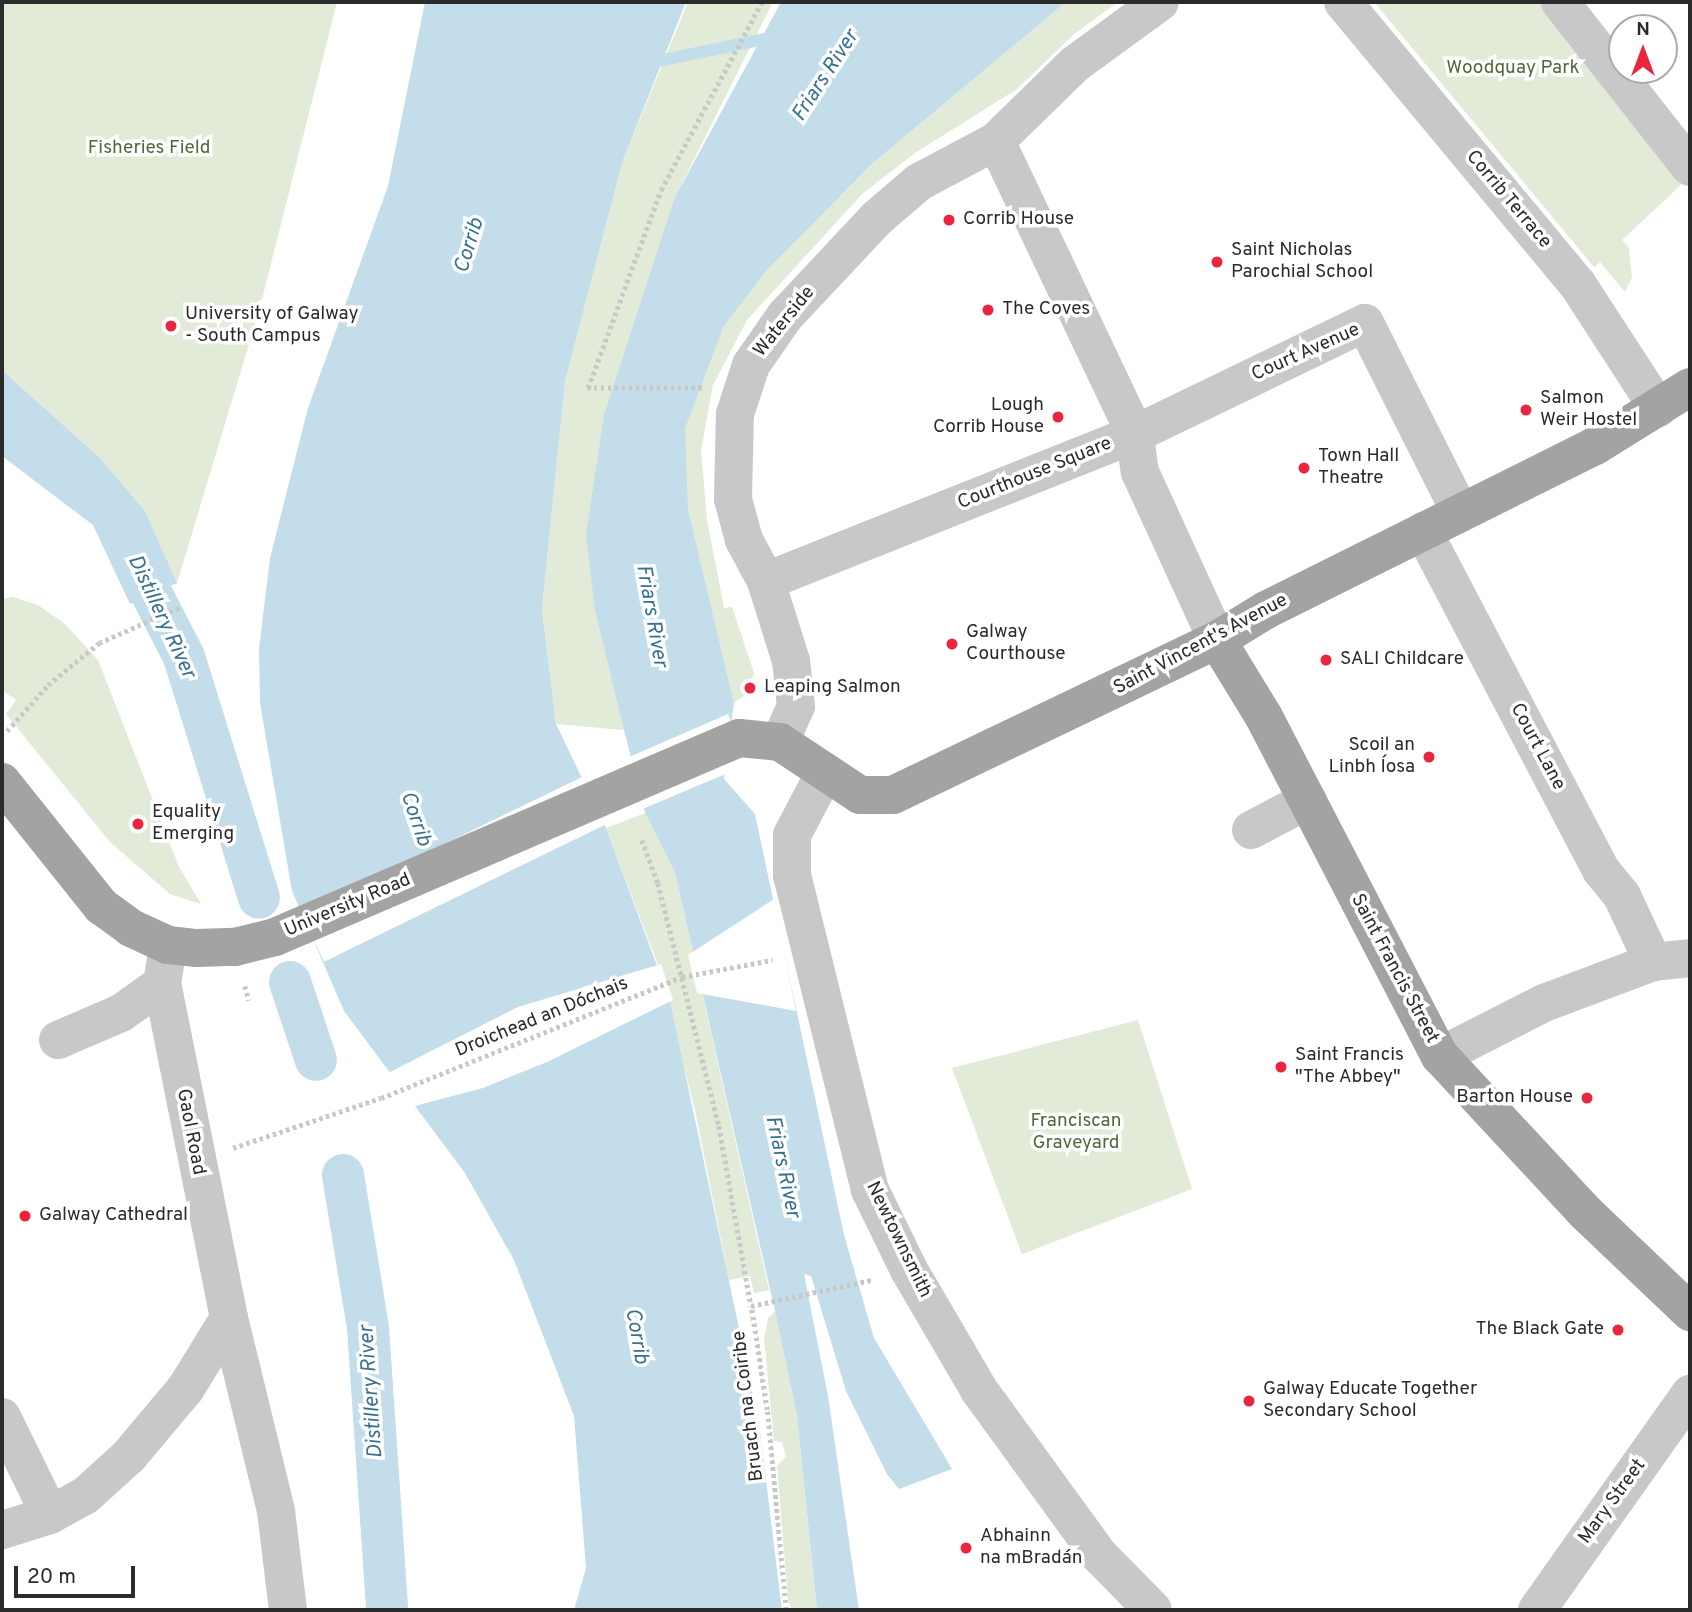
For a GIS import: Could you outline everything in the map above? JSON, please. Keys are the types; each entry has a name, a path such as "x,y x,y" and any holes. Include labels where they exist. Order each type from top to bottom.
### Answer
{"main road":[{"name":"Saint Vincent's Avenue","path":"780,741 860,795 893,795 1217,640 1460,512 1595,446 1690,387"},
{"name":"Saint Francis Street","path":"1217,640 1308,800 1440,1056 1586,1213 1690,1312"},
{"name":"University Road","path":"2,782 101,906 131,928 167,945 235,947 305,925 739,738 780,741"}],"street":[{"name":"Waterside","path":"780,741 796,706 791,661 766,581 744,540 733,499 734,428 751,365 785,316 877,218 919,182 996,141 1075,64 1160,2"},
{"name":"Corrib Terrace","path":"1343,2 1578,285 1658,408"},
{"path":"1560,2 1690,167"},
{"path":"996,141 1135,434"},
{"name":"Court Avenue","path":"1135,434 1365,323 1460,512"},
{"name":"Courthouse Square","path":"766,581 1135,434 1140,472 1217,640"},
{"name":"Court Lane","path":"1423,531 1601,870 1622,896 1653,962"},
{"name":"Newtownsmith","path":"825,772 792,835 792,875 870,1190 909,1270 979,1390 1098,1554 1153,1610"},
{"path":"1251,830 1308,800"},
{"name":"Gaol Road","path":"167,945 162,984 229,1318 276,1511 288,1610"},
{"path":"1440,1056 1544,1003 1653,962 1690,958"},
{"path":"58,1040 121,1013 162,984"},
{"path":"2,1530 50,1515 86,1495 129,1456 187,1388 229,1318"},
{"name":"Mary Street","path":"1537,1610 1690,1394"},
{"path":"2,1417 50,1515"}],"path":[{"path":"708,388 588,388 661,190 762,2"},
{"path":"7,731 48,685 99,643 180,607"},
{"path":"642,840 682,977 719,1126 751,1306"},
{"name":"Droichead an Dóchais","path":"253,1142 381,1098 682,977 776,959"},
{"name":"Bruach na Coiribe","path":"786,1610 766,1410 751,1306 858,1284"}],"green space":[{"name":"Fisheries Field","path":"2,2 337,2 259,311 177,583 145,511 101,459 2,370"},
{"path":"688,2 773,2 675,197 611,672 624,730 556,724 542,610 565,381 623,160"},
{"path":"1066,2 1118,2 1074,34 1017,89 915,153 862,194 747,320 713,385 701,451 707,520 724,608 732,607 754,673 748,693 734,703 688,509 684,464 685,429 724,326 767,270 873,163"},
{"name":"Woodquay Park","path":"1374,2 1541,2 1681,185 1622,240 1629,248 1632,277 1625,292 1600,262 1594,267"},
{"path":"13,597 38,605 65,624 98,660 179,867 201,904 170,894 110,842 6,714 16,700 2,690 2,599"},
{"path":"645,813 675,873 769,1290 754,1293 750,1276 729,1280 695,1110 658,965 606,828"},
{"name":"Franciscan Graveyard","path":"1138,1020 1192,1189 1022,1254 952,1068"},
{"path":"775,1311 797,1416 817,1610 791,1610 788,1600 777,1466 786,1457 782,1442 774,1441 764,1338 768,1318"}],"water":[{"name":"Corrib","path":"425,2 686,2 623,160 565,381 542,610 556,724 606,828 670,1001 759,1423 782,1610 574,1610 586,1568 574,1416 514,1260 465,1173 344,1011 292,891 260,703 259,649 270,558 308,408 388,186"},
{"name":"Friars River","path":"781,2 1066,2 873,163 767,270 724,326 685,429 688,509 734,703 724,779 755,814 844,1235 874,1338 952,1469 899,1489 887,1474 846,1391 811,1276 804,1274 828,1396 859,1610 817,1610 797,1416 775,1311 675,873 645,813 624,730 595,610 586,535 604,415 675,197"},
{"path":"2,370 101,459 145,511 177,583 130,604 93,525 2,456"}],"pier":[{"path":"728,714 734,728 728,773 640,810 627,758"},
{"path":"584,776 607,824 324,962 301,914"},
{"path":"774,899 796,1011 697,993 688,955"},
{"path":"661,964 673,1000 547,1062 483,1088 411,1107 386,1074 518,1007"}],"waterway":[{"path":"644,64 774,37"},
{"name":"Distillery River","path":"125,542 184,657 259,898"},
{"name":"Distillery River","path":"290,982 316,1060"},
{"name":"Distillery River","path":"343,1175 368,1328 387,1610"}],"place":[{"name":"Corrib House","path":"949,220"},
{"name":"Saint Nicholas Parochial School","path":"1217,262"},
{"name":"The Coves","path":"988,310"},
{"name":"University of Galway - South Campus","path":"171,326"},
{"name":"Salmon Weir Hostel","path":"1526,410"},
{"name":"Lough Corrib House","path":"1058,417"},
{"name":"Town Hall Theatre","path":"1304,468"},
{"name":"Galway Courthouse","path":"952,644"},
{"name":"SALI Childcare","path":"1326,660"},
{"name":"Leaping Salmon","path":"750,688"},
{"name":"Scoil an Linbh Íosa","path":"1429,757"},
{"name":"Equality Emerging","path":"138,824"},
{"name":"Saint Francis \"The Abbey\"","path":"1281,1067"},
{"name":"Barton House","path":"1587,1098"},
{"name":"Galway Cathedral","path":"25,1216"},
{"name":"The Black Gate","path":"1618,1330"},
{"name":"Galway Educate Together Secondary School","path":"1249,1401"},
{"name":"Abhainn na mBradán","path":"966,1548"}]}
